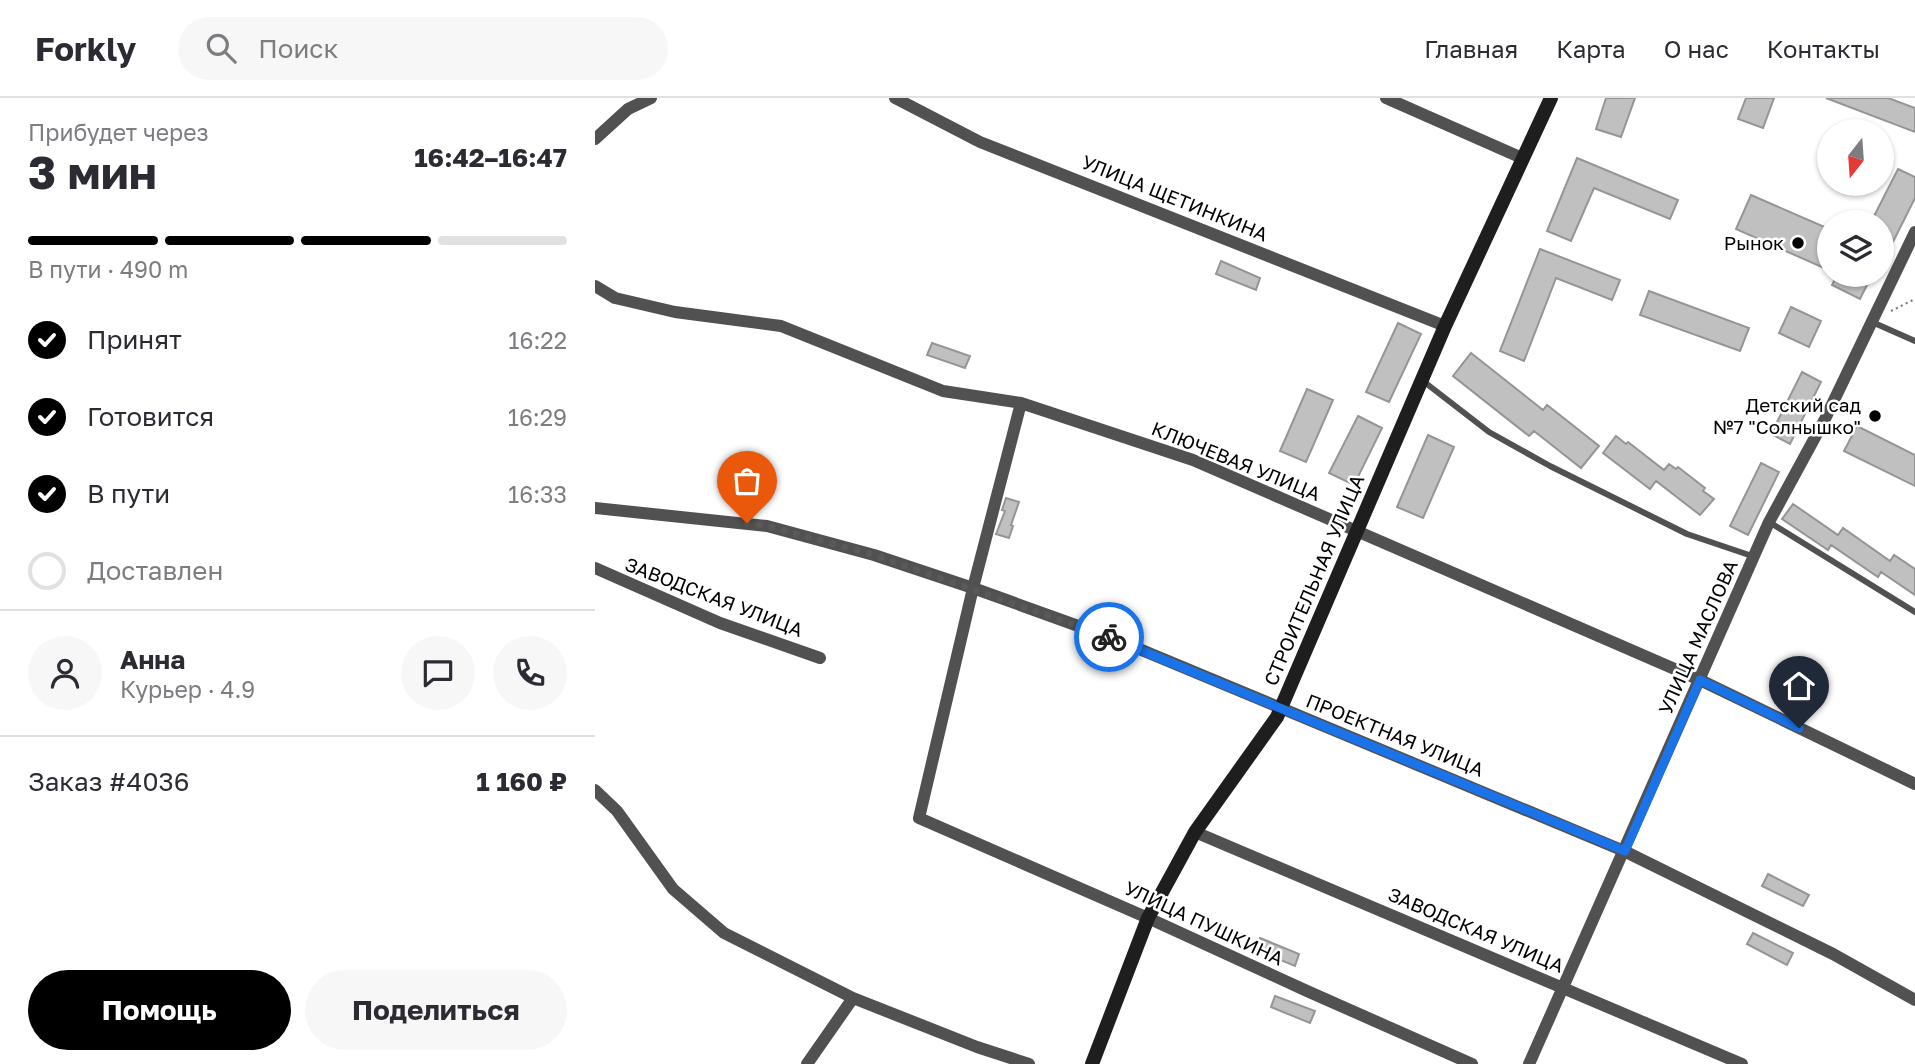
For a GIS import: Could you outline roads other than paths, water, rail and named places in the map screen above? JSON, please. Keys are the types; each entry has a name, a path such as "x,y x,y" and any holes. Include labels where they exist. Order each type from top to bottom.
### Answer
{"street":[{"path":"595,139 628,109 651,98"},
{"name":"УЛИЦА ЩЕТИНКИНА","path":"895,98 980,142 1445,326"},
{"path":"1386,98 1522,158"},
{"name":"СТРОИТЕЛЬНАЯ УЛИЦА","path":"1092,1064 1148,918 1195,832 1277,717 1445,326 1551,98"},
{"name":"УЛИЦА МАСЛОВА","path":"1529,1064 1769,522 1825,419 1915,232"},
{"name":"КЛЮЧЕВАЯ УЛИЦА","path":"595,286 615,298 675,312 781,326 943,391 1021,403 1193,460 1700,680 1915,784"},
{"path":"973,588 1021,403"},
{"name":"ПРОЕКТНАЯ УЛИЦА","path":"595,508 767,526 874,555 1120,641 1625,851 1833,954 1915,1000"},
{"name":"ЗАВОДСКАЯ УЛИЦА","path":"595,568 720,623 820,659"},
{"name":"УЛИЦА ПУШКИНА","path":"973,588 919,818 1472,1064"},
{"path":"595,790 617,811 673,889 724,933 853,998 977,1047 1029,1064"},
{"name":"ЗАВОДСКАЯ УЛИЦА","path":"1195,832 1742,1064"},
{"path":"807,1064 853,998"}],"lane":[{"path":"1872,322 1915,341"},
{"path":"1422,380 1489,432 1550,466 1686,534 1755,556"},
{"path":"1769,522 1915,612"}],"place":[{"name":"Рынок","path":"1798,243"},
{"name":"Детский сад №7 \"Солнышко\"","path":"1875,416"}]}
